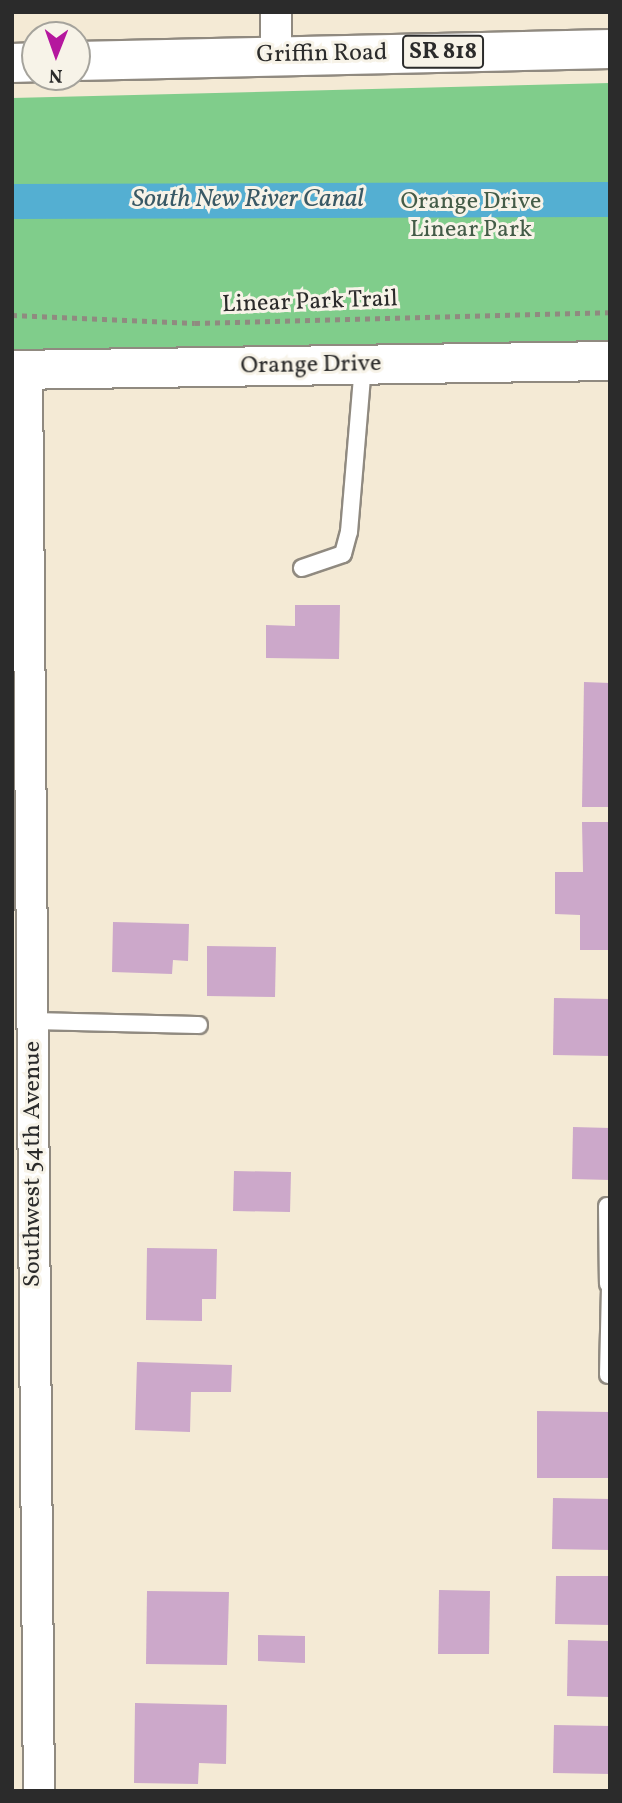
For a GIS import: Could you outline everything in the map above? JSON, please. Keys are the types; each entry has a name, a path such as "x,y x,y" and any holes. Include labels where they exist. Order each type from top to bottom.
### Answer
{"street":[{"path":"276,12 276,56"},
{"name":"Griffin Road","path":"91,61 610,48"},
{"name":"Orange Drive","path":"19,370 610,361"},
{"name":"Southwest 54th Avenue","path":"19,370 21,699 32,1021 38,1791"}],"lane":[{"path":"302,568 343,554 349,532 363,366"},
{"path":"32,1021 199,1025"},
{"path":"607,1206 608,1376"}],"path":[{"name":"Linear Park Trail","path":"12,315 195,323 610,312"}],"green space":[{"name":"Orange Drive Linear Park","path":"610,83 610,343 12,352 12,98"}],"building":[{"path":"295,605 340,605 339,659 266,658 266,625 295,626"},
{"path":"584,682 610,683 610,807 582,807"},
{"path":"582,822 610,822 610,950 580,950 580,915 555,914 555,872 583,872"},
{"path":"113,922 189,924 188,961 173,960 172,974 112,972"},
{"path":"207,946 276,947 275,997 207,996"},
{"path":"554,998 610,999 610,1056 553,1055"},
{"path":"573,1127 610,1128 610,1180 572,1179"},
{"path":"234,1171 291,1172 290,1212 233,1211"},
{"path":"147,1248 217,1249 216,1299 202,1299 202,1321 146,1320"},
{"path":"137,1362 232,1365 231,1392 191,1392 190,1432 135,1430"},
{"path":"537,1411 610,1412 610,1478 537,1478"},
{"path":"553,1498 610,1499 610,1550 552,1549"},
{"path":"556,1576 610,1576 610,1625 555,1624"},
{"path":"439,1590 490,1591 489,1654 438,1654"},
{"path":"147,1591 229,1592 227,1665 146,1664"},
{"path":"258,1635 305,1636 305,1663 258,1661"},
{"path":"568,1640 610,1641 610,1697 567,1696"},
{"path":"135,1703 227,1705 226,1764 199,1763 198,1784 134,1783"},
{"path":"554,1725 610,1726 610,1774 553,1773"}],"waterway":[{"name":"South New River Canal","path":"12,201 610,199"}]}
